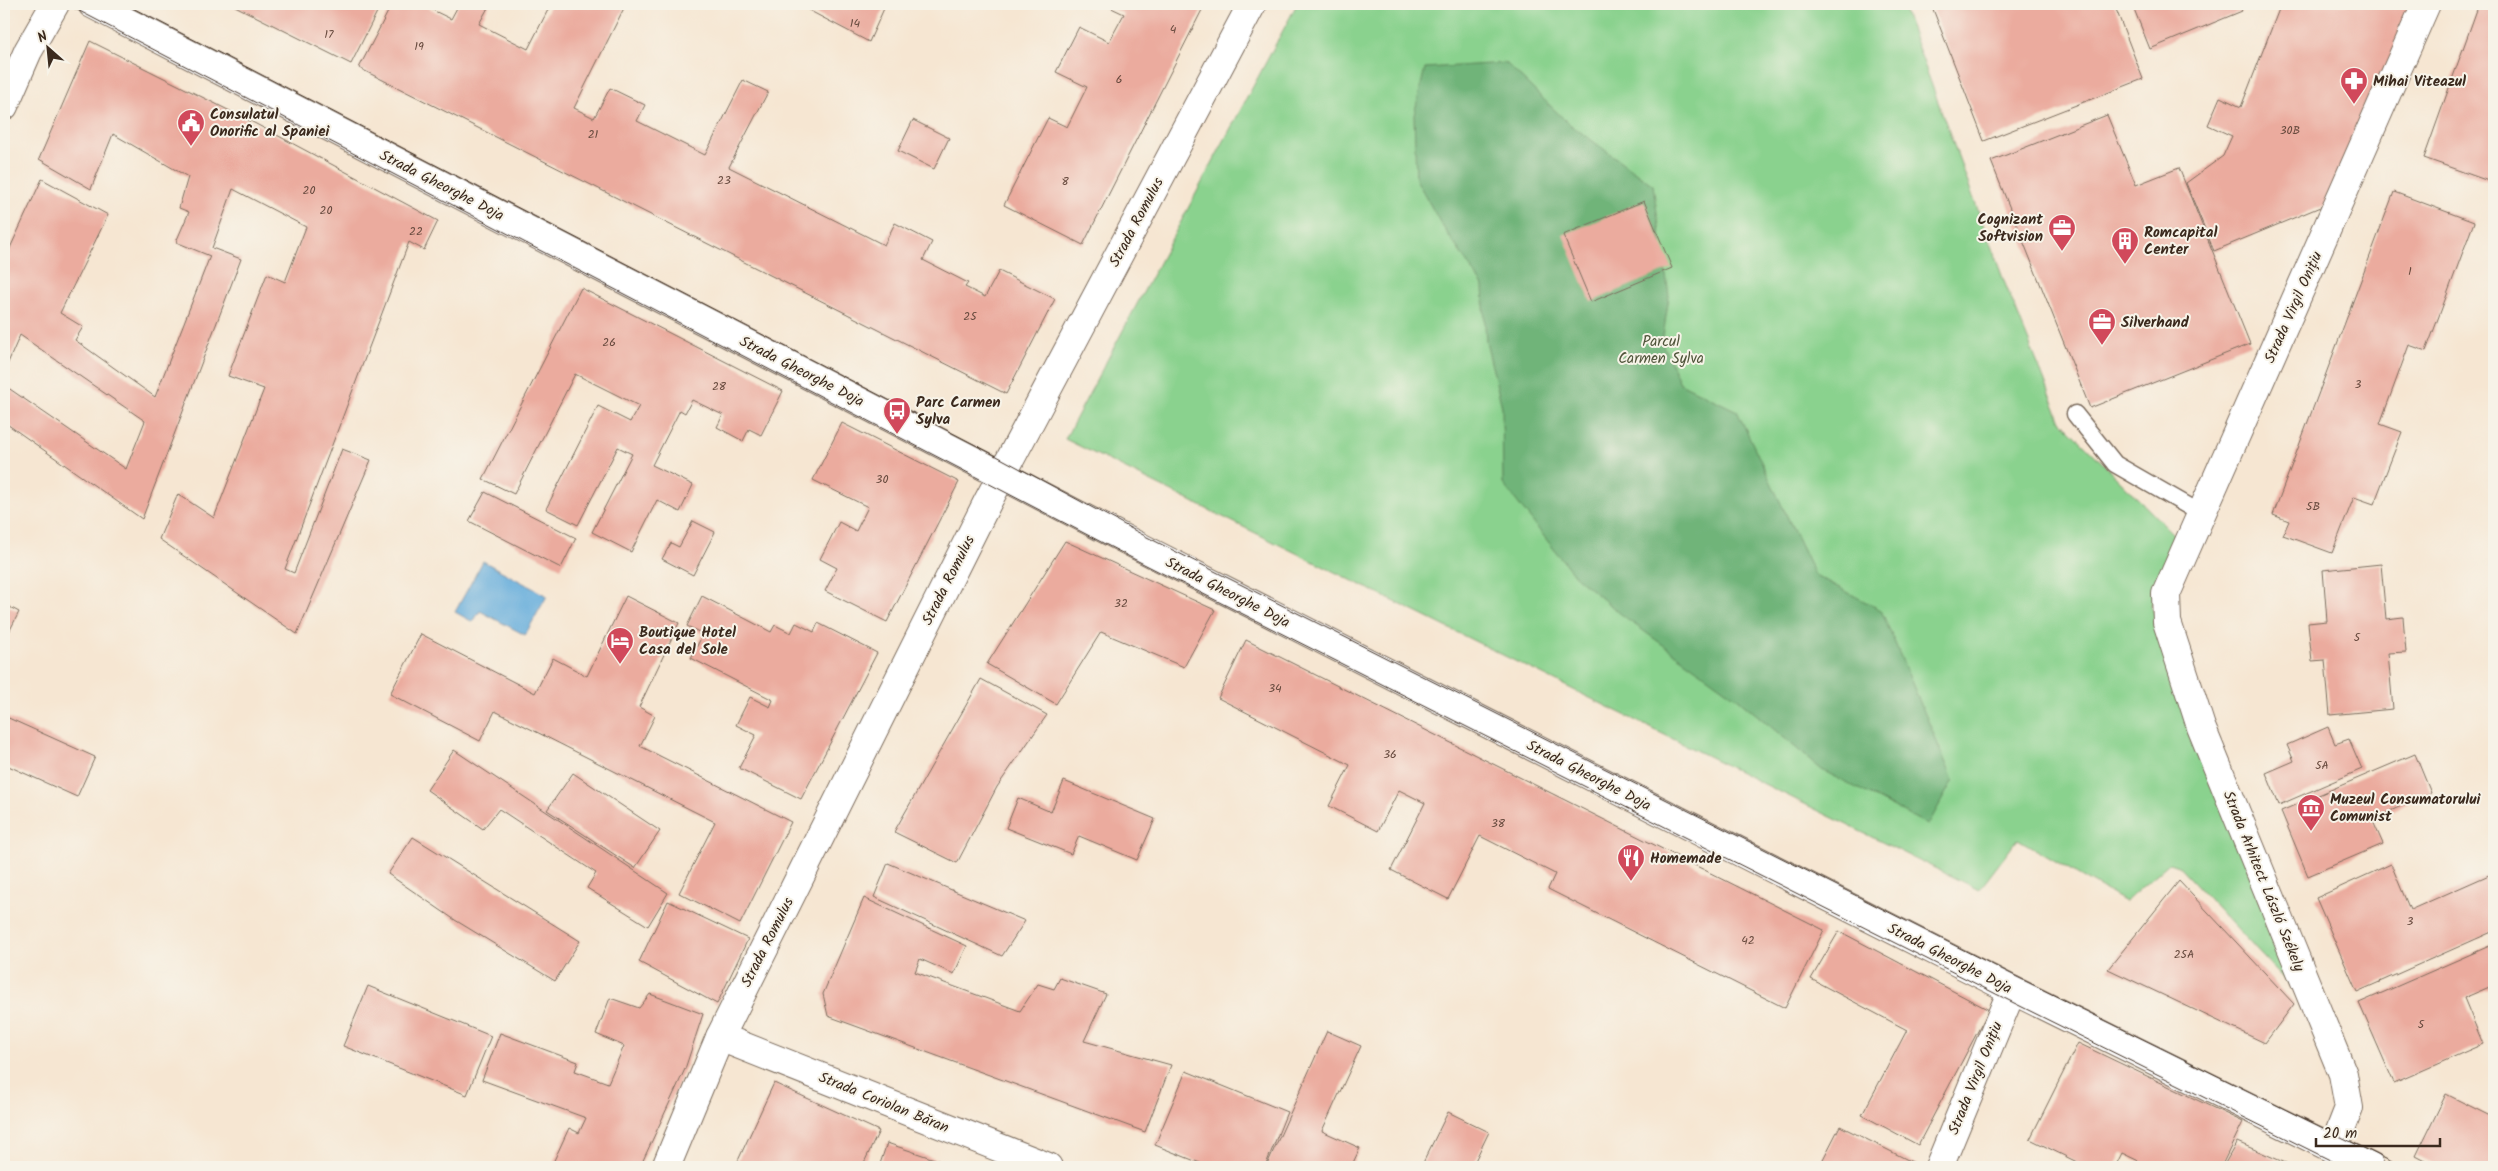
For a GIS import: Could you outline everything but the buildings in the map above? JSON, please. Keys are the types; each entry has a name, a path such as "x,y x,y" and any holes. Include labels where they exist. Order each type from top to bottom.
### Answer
{"street":[{"path":"4,106 28,51 55,4"},
{"name":"Strada Gheorghe Doja","path":"92,4 1136,545 2012,990 2370,1167"},
{"name":"Strada Romulus","path":"666,1167 720,1037 1002,474 1252,4"},
{"name":"Strada Virgil Onițiu","path":"2167,611 2166,594 2426,4"},
{"name":"Strada Arhitect László Székely","path":"2167,611 2167,622 2201,727 2343,1074 2350,1108 2333,1149"},
{"name":"Strada Virgil Onițiu","path":"1939,1167 2012,990"},
{"name":"Strada Coriolan Băran","path":"720,1037 1048,1167"}],"lane":[{"path":"2075,414 2115,464 2202,514"}],"green space":[{"name":"Parcul Carmen Sylva","path":"1297,4 1902,4 2004,281 2061,421 2176,537 2151,605 2293,989 2178,866 2169,863 2125,902 2018,839 1979,890 1065,439"},
{"path":"1506,63 1568,123 1653,185 1669,296 1662,343 1680,383 1737,411 1815,575 1881,610 1953,780 1928,825 1822,770 1737,698 1627,619 1575,576 1503,484 1502,407 1486,342 1483,286 1441,224 1416,179 1414,115 1425,68"}],"water":[{"path":"483,561 547,596 525,635 480,611 473,622 455,612"}],"tram line":[{"path":"66,4 1130,557 2008,1000 2344,1167"},
{"path":"125,4 993,454 1145,536 2017,977 2402,1167"}],"place":[{"name":"Mihai Viteazul","path":"2354,105"},
{"name":"Consulatul Onorific al Spaniei","path":"191,147"},
{"name":"Cognizant Softvision","path":"2062,252"},
{"name":"Romcapital Center","path":"2125,265"},
{"name":"Silverhand","path":"2102,346"},
{"name":"Parc Carmen Sylva","path":"897,435"},
{"name":"Boutique Hotel Casa del Sole","path":"620,665"},
{"name":"Muzeul Consumatorului Comunist","path":"2311,832"},
{"name":"Homemade","path":"1631,882"}]}
